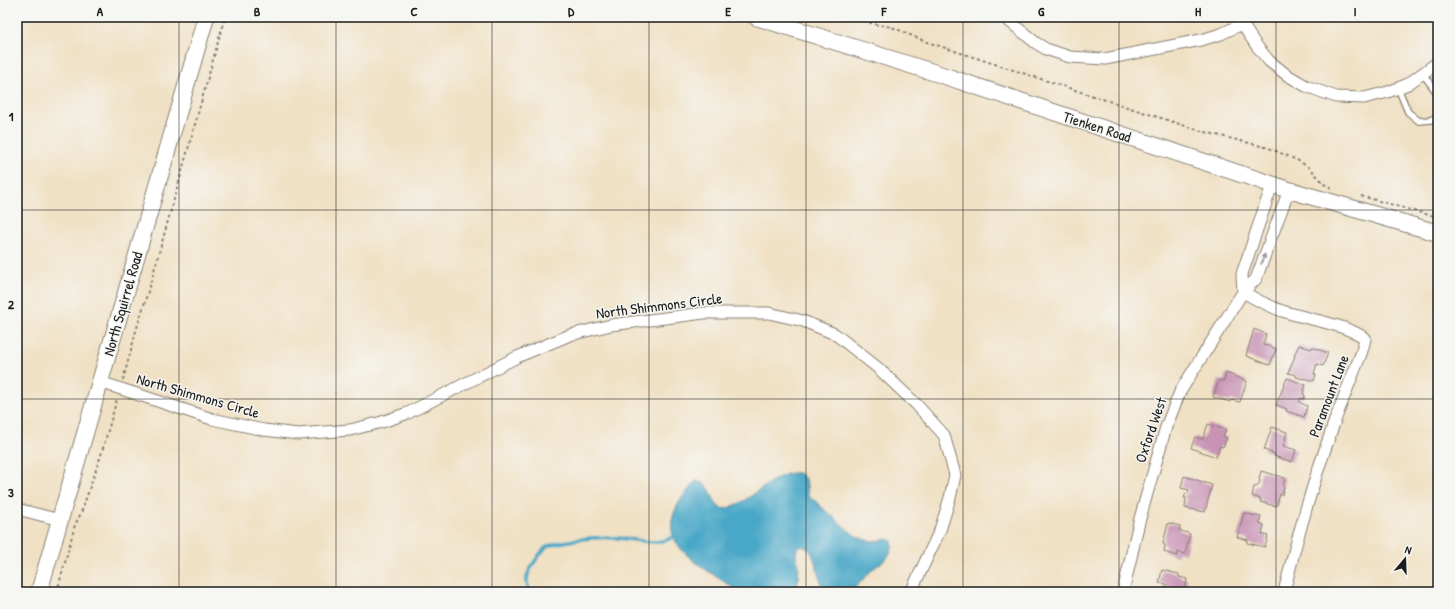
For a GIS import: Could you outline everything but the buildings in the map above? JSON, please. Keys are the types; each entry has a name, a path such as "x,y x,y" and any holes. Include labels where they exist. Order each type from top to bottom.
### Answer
{"street":[{"name":"North Squirrel Road","path":"39,592 206,17"},
{"name":"Tienken Road","path":"756,17 939,74 1272,185 1438,233"},
{"path":"1004,17 1036,43 1046,49 1070,57 1087,59 1105,59 1201,40 1221,34 1246,21 1256,45 1269,61 1287,76 1306,86 1336,97 1364,98 1388,92 1408,84 1438,62"},
{"path":"1243,292 1242,274 1272,185"},
{"name":"Oxford West","path":"1123,592 1139,522 1166,427 1180,392 1243,292 1256,279 1289,190"},
{"name":"Paramount Lane","path":"1243,292 1282,311 1354,331 1366,338 1364,351 1356,366 1337,414 1317,473 1304,514 1284,592"},
{"name":"North Shimmons Circle","path":"100,382 212,419 264,430 298,434 350,430 382,422 408,413 517,357 570,335 604,326 704,313 769,313 803,321 836,334 878,368 916,404 944,435 955,475 950,498 940,530 911,592"},
{"path":"17,509 60,520"}],"lane":[{"path":"1423,74 1438,94"},
{"path":"1398,88 1408,112 1419,121 1431,120 1438,115"}],"path":[{"path":"122,382 225,17"},
{"path":"852,17 874,24 892,27 924,41 1201,131 1269,148 1297,160 1310,168 1324,184 1333,188"},
{"path":"1354,194 1429,215 1438,216"},
{"path":"57,592 75,525 81,513 96,470 118,397"}],"water":[{"path":"792,473 799,473 805,479 810,498 817,502 856,536 869,540 877,541 887,539 892,541 889,556 871,571 851,592 823,592 813,555 807,548 801,546 797,549 796,555 799,565 797,592 742,592 701,567 688,556 678,544 672,532 673,517 680,501 696,481 707,486 715,502 722,509 732,507 774,480"}],"waterway":[{"path":"530,592 527,584 529,571 538,557 548,546 591,538 609,537 646,542 660,542 673,537"}]}
